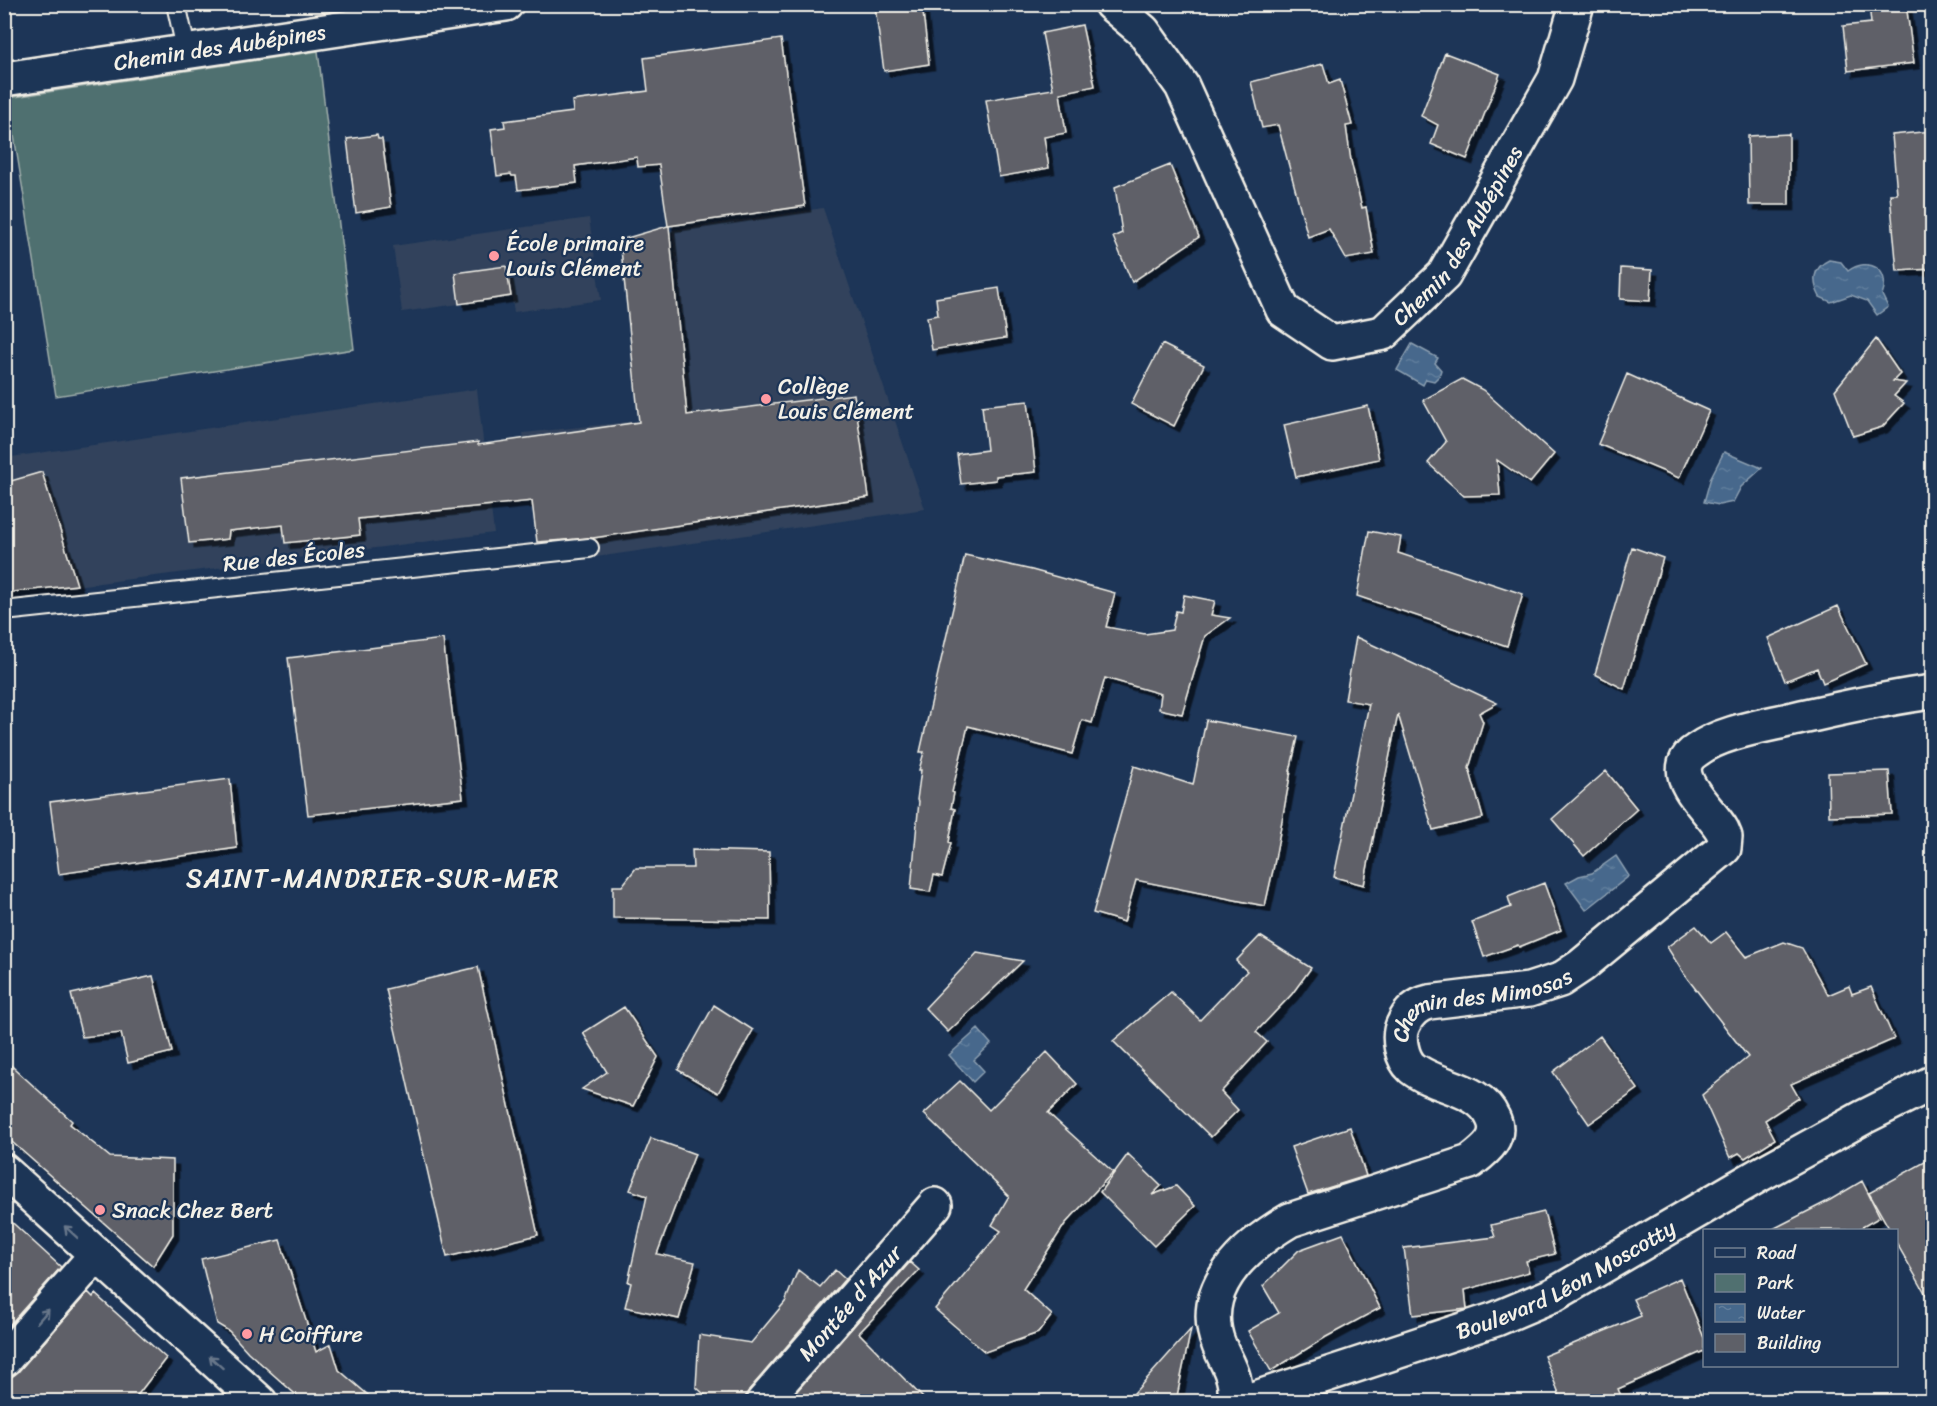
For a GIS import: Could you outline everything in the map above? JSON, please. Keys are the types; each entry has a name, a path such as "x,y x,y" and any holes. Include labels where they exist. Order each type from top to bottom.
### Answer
{"street":[{"name":"Chemin des Aubépines","path":"4,79 187,53 390,13 506,4"},
{"name":"Chemin des Aubépines","path":"1111,4 1143,31 1182,86 1283,310 1332,343 1383,333 1444,275 1555,79 1577,4"},
{"name":"Chemin des Mimosas","path":"1234,1401 1236,1383 1214,1331 1213,1315 1215,1294 1244,1253 1264,1236 1290,1220 1470,1162 1493,1142 1496,1122 1485,1104 1424,1075 1407,1062 1400,1041 1400,1032 1414,1008 1429,1002 1529,990 1560,980 1581,966 1724,848 1725,837 1722,830 1693,792 1685,773 1685,764 1697,749 1722,737 1765,726 1932,692"},
{"name":"Boulevard Léon Moscotty","path":"1244,1401 1496,1319 1555,1294 1759,1175 1864,1117 1932,1083"},
{"path":"4,1171 260,1401"},
{"name":"Montée d'Azur","path":"763,1401 935,1205"},
{"path":"4,1360 96,1255"}],"lane":[{"path":"176,4 187,53"},
{"name":"Rue des Écoles","path":"4,611 589,548"}],"shaded area":[{"name":"Collège Louis Clément","path":"823,208 925,509 590,558 587,538 537,546 523,433 647,420 640,377 688,370 672,230"},
{"name":"École primaire Louis Clément","path":"589,218 601,300 514,312 506,266 455,273 459,304 402,312 393,246"},
{"path":"477,389 494,533 5,595 4,458"}],"green space":[{"path":"318,51 354,349 56,396 8,98"}],"water":[{"path":"1829,260 1841,262 1848,271 1863,265 1876,268 1884,278 1882,295 1888,307 1877,315 1867,301 1851,295 1831,302 1820,297 1815,276 1819,267"},
{"path":"1412,344 1438,358 1435,363 1441,370 1434,381 1426,379 1423,385 1397,370"},
{"path":"1724,452 1762,468 1741,487 1733,502 1719,505 1704,502 1711,477"},
{"path":"1616,856 1629,876 1586,910 1566,883 1579,876 1592,873"},
{"path":"978,1029 991,1044 974,1060 984,1071 973,1082 949,1055"}],"building":[{"path":"892,4 922,4 929,64 884,71 875,7"},
{"path":"1869,4 1906,4 1914,63 1848,71 1843,26 1871,23"},
{"path":"1082,25 1095,86 1060,93 1066,133 1044,137 1049,168 999,177 986,100 1053,89 1042,33"},
{"path":"781,39 805,206 669,226 687,415 854,394 869,497 593,538 537,542 532,501 358,519 360,535 285,543 283,525 229,531 228,539 189,543 181,478 478,442 478,445 639,422 620,240 668,226 659,165 638,167 637,157 575,166 577,183 518,190 516,176 511,174 497,176 491,129 505,127 504,121 573,112 572,101 648,91 644,58"},
{"path":"1445,53 1500,74 1467,159 1431,144 1438,125 1421,116"},
{"path":"1323,64 1329,84 1340,80 1352,125 1346,126 1351,161 1362,208 1366,207 1374,254 1346,259 1329,229 1308,237 1278,125 1262,128 1251,82"},
{"path":"1932,131 1932,269 1897,271 1890,194 1897,194 1892,135"},
{"path":"1789,134 1789,205 1749,205 1748,136"},
{"path":"377,135 378,139 382,139 391,207 356,213 347,139"},
{"path":"1170,165 1199,237 1132,282 1113,237 1122,233 1115,187"},
{"path":"506,266 511,296 459,304 455,273"},
{"path":"1621,268 1652,270 1650,301 1620,299"},
{"path":"999,288 1006,338 932,350 927,317 938,315 936,298"},
{"path":"1876,339 1900,374 1893,381 1906,383 1894,396 1904,403 1882,427 1853,436 1835,390"},
{"path":"1162,344 1204,365 1174,426 1131,404"},
{"path":"1627,374 1709,411 1679,478 1598,444"},
{"path":"1462,379 1483,390 1554,454 1530,483 1497,460 1500,495 1464,496 1428,463 1446,442 1423,400"},
{"path":"1028,401 1036,472 996,476 996,480 961,484 957,454 987,450 982,406"},
{"path":"1368,406 1379,459 1296,477 1284,425"},
{"path":"42,472 77,585 4,593 4,483"},
{"path":"1369,531 1401,537 1398,553 1523,594 1507,646 1357,596"},
{"path":"1632,547 1663,558 1624,689 1595,674"},
{"path":"965,555 1032,570 1115,593 1106,627 1145,634 1172,630 1176,611 1181,612 1184,595 1215,601 1211,615 1230,618 1205,636 1182,714 1159,709 1161,694 1105,678 1092,723 1082,720 1072,754 968,726 952,792 954,793 951,808 955,809 949,842 951,843 942,877 934,875 930,892 911,889 919,801 917,800 921,770 919,770 924,752 920,752"},
{"path":"1838,606 1866,664 1823,683 1817,668 1785,681 1768,638"},
{"path":"1356,637 1497,703 1479,713 1483,722 1469,768 1483,818 1433,830 1398,714 1364,885 1334,877 1369,704 1345,700"},
{"path":"443,639 463,798 308,815 288,658"},
{"path":"1206,720 1298,737 1265,906 1136,880 1124,922 1093,913 1134,766 1193,785"},
{"path":"1606,771 1637,809 1584,856 1552,819"},
{"path":"1889,771 1892,814 1829,816 1828,773"},
{"path":"230,779 237,848 59,874 50,802"},
{"path":"692,850 769,852 770,920 613,918 613,886 622,886 636,868 693,868"},
{"path":"1544,883 1561,930 1519,947 1518,945 1484,957 1472,922 1511,907 1508,897"},
{"path":"1696,926 1711,943 1726,932 1746,957 1784,942 1802,948 1828,995 1849,986 1852,994 1871,987 1894,1039 1791,1084 1799,1098 1765,1120 1775,1139 1745,1158 1739,1153 1730,1158 1702,1095 1748,1057 1684,974 1667,947"},
{"path":"1260,936 1311,968 1292,994 1256,1032 1267,1042 1221,1092 1238,1110 1211,1137 1113,1041 1171,992 1200,1020 1247,971 1236,961"},
{"path":"977,953 1023,961 948,1032 925,1008"},
{"path":"478,967 538,1235 447,1257 386,989"},
{"path":"153,976 172,1052 128,1063 121,1033 82,1037 71,994"},
{"path":"714,1005 753,1030 718,1093 678,1070"},
{"path":"624,1007 658,1057 633,1106 582,1089 607,1072 583,1033"},
{"path":"1600,1036 1638,1089 1589,1124 1553,1072"},
{"path":"1047,1052 1077,1084 1048,1113 1113,1172 1065,1224 1023,1289 1052,1315 1038,1333 985,1352 935,1309 1001,1231 992,1225 1009,1196 924,1114 960,1081 989,1110"},
{"path":"4,1059 72,1121 70,1124 110,1157 173,1160 173,1234 153,1266 4,1135"},
{"path":"1350,1127 1366,1176 1308,1194 1291,1147"},
{"path":"651,1138 695,1154 657,1254 695,1262 679,1319 625,1307 631,1283 628,1282 647,1196 630,1190"},
{"path":"1128,1154 1161,1186 1152,1195 1176,1186 1195,1206 1154,1246 1100,1192"},
{"path":"1932,1158 1932,1305 1898,1246 1898,1229 1889,1229 1869,1193"},
{"path":"1862,1181 1880,1217 1859,1229 1773,1229"},
{"path":"1544,1212 1555,1254 1526,1261 1529,1272 1465,1290 1467,1309 1413,1315 1404,1248 1495,1237 1491,1225"},
{"path":"4,1215 61,1267 4,1331"},
{"path":"1343,1234 1380,1308 1326,1337 1271,1371 1248,1331 1279,1313 1263,1286 1299,1250"},
{"path":"280,1240 316,1352 331,1344 339,1370 375,1401 303,1401 248,1352 229,1331 217,1324 201,1259"},
{"path":"910,1262 919,1270 859,1333 926,1401 788,1401"},
{"path":"798,1270 820,1287 835,1270 845,1279 749,1390 745,1401 712,1401 696,1387 699,1335 751,1343 785,1302"},
{"path":"1680,1278 1703,1336 1703,1351 1618,1389 1623,1401 1562,1401 1544,1356 1641,1316 1633,1299"},
{"path":"88,1292 93,1297 95,1294 166,1358 133,1401 4,1401 4,1378 11,1377 18,1372"},
{"path":"1191,1329 1176,1401 1127,1401"}],"place":[{"name":"École primaire Louis Clément","path":"494,256"},
{"name":"Collège Louis Clément","path":"766,399"},
{"name":"Snack Chez Bert","path":"100,1210"},
{"name":"H Coiffure","path":"247,1334"}],"district":[{"name":"SAINT-MANDRIER-SUR-MER","path":"373,878"}]}
